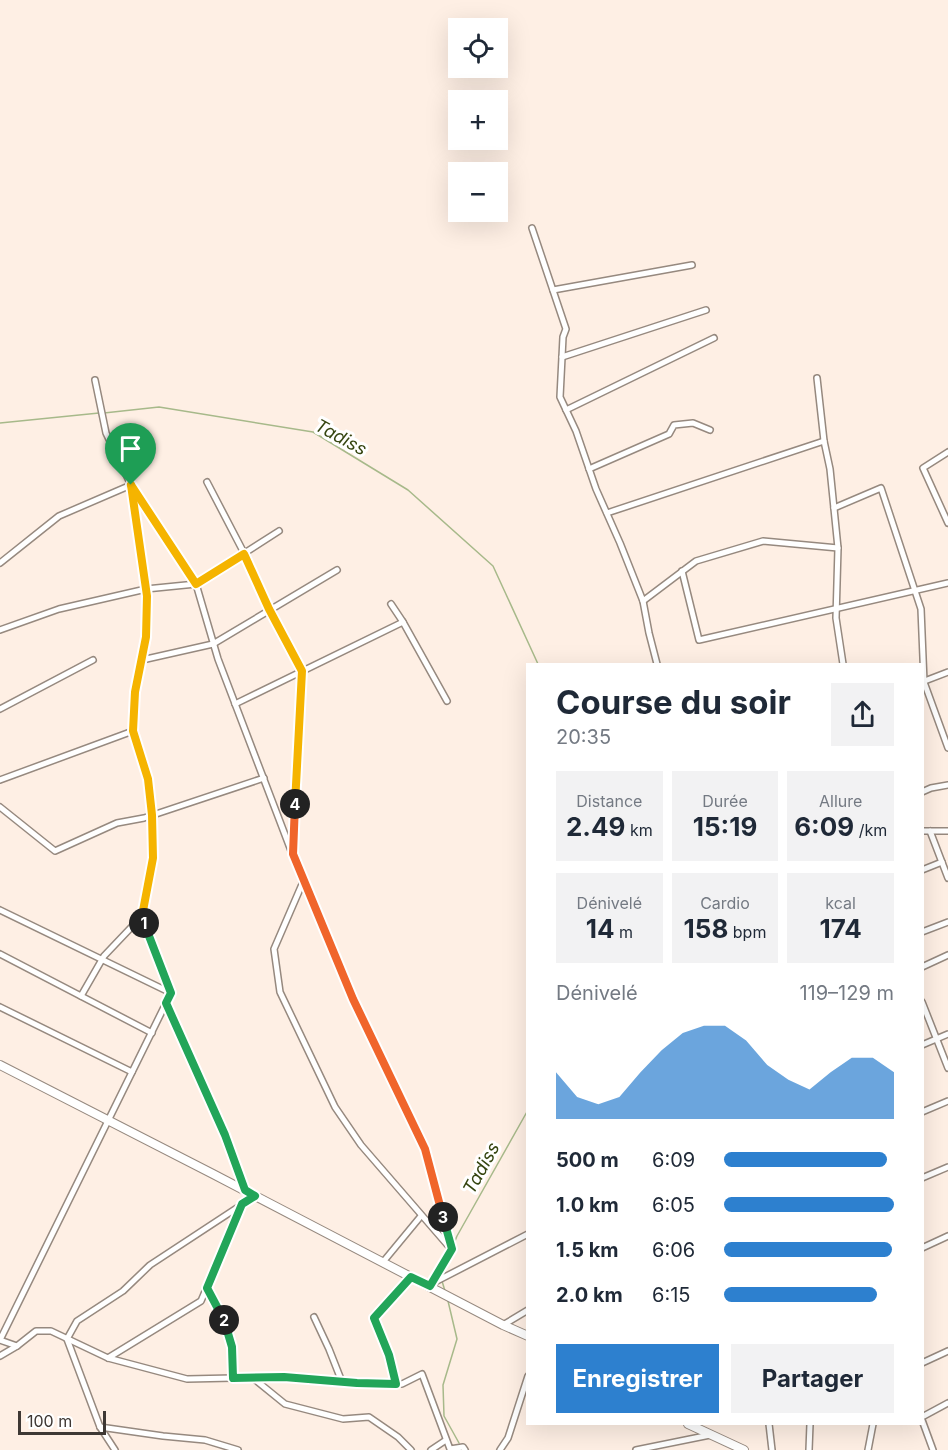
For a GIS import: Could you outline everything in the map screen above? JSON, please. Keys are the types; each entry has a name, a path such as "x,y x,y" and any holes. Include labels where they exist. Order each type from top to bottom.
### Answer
{"main road":[{"path":"0,1065 526,1335"},
{"path":"690,1425 744,1450"}],"street":[{"path":"532,228 566,329 562,337 560,397 576,431 596,489 643,601 648,633 657,663"},
{"path":"553,290 692,265"},
{"path":"562,357 706,310"},
{"path":"566,410 714,338"},
{"path":"817,378 838,548 836,618 843,663"},
{"path":"95,380 106,432 131,485 196,584 218,659 303,882 353,999 425,1149 452,1249 431,1285"},
{"path":"589,469 669,434 674,425 693,423 710,430"},
{"path":"607,513 824,441"},
{"path":"947,520 923,468 948,452"},
{"path":"207,482 302,671 293,854"},
{"path":"0,563 59,516 131,485"},
{"path":"17,1346 0,1340 171,993 142,916 153,858 152,815 148,779 133,731 135,692 146,637 146,589 131,485"},
{"path":"834,508 881,488 921,609 922,663"},
{"path":"0,630 59,609 146,589 196,584 279,531"},
{"path":"643,601 696,561 763,541 838,548"},
{"path":"142,660 213,644 337,570"},
{"path":"682,572 699,640 948,583"},
{"path":"391,604 447,701"},
{"path":"235,704 402,622"},
{"path":"0,709 93,660"},
{"path":"924,682 948,672"},
{"path":"924,685 948,748"},
{"path":"0,780 133,731"},
{"path":"0,807 55,851 117,823 152,815 264,777"},
{"path":"924,791 948,785"},
{"path":"924,831 948,831"},
{"path":"930,831 948,878"},
{"path":"924,869 942,862"},
{"path":"303,882 274,949 280,992 335,1107 361,1145 452,1249"},
{"path":"0,910 171,993"},
{"path":"81,996 102,960 142,916"},
{"path":"924,931 948,922"},
{"path":"0,954 152,1033"},
{"path":"924,966 948,955"},
{"path":"166,1003 225,1135 245,1190"},
{"path":"0,1007 132,1072"},
{"path":"924,1007 948,1068"},
{"path":"924,1044 948,1034"},
{"path":"924,1111 948,1101"},
{"path":"924,1177 948,1167"},
{"path":"115,1450 100,1427 67,1339 77,1321 123,1291 150,1265 255,1196"},
{"path":"108,1358 201,1301 242,1204"},
{"path":"383,1262 421,1216"},
{"path":"431,1285 526,1235"},
{"path":"924,1247 948,1236"},
{"path":"396,1384 389,1355 374,1318 411,1277"},
{"path":"207,1288 224,1319 232,1347 233,1378"},
{"path":"503,1325 526,1311"},
{"path":"314,1317 342,1382"},
{"path":"0,1356 36,1331 51,1331 108,1358 187,1379 284,1377 402,1384 422,1374 450,1449 463,1447 465,1450"},
{"path":"924,1362 948,1351"},
{"path":"252,1377 285,1404 343,1419 369,1417 398,1437 411,1450"},
{"path":"500,1450 508,1438 526,1382"},
{"path":"924,1417 948,1403"},
{"path":"924,1424 933,1450"},
{"path":"769,1425 772,1450"},
{"path":"809,1450 810,1425"},
{"path":"868,1450 873,1425"},
{"path":"100,1427 205,1440 238,1450"},
{"path":"636,1450 659,1448 712,1435"},
{"path":"431,1450 446,1440"}],"waterway":[{"name":"Tadiss","path":"104,413 159,407 313,432 408,490 493,566 538,663"},
{"name":"Tadiss","path":"0,423 99,413"},
{"name":"Tadiss","path":"453,1246 526,1114"},
{"name":"Tadiss","path":"442,1277 449,1259"},
{"name":"Tadiss","path":"442,1281 445,1291"},
{"name":"Tadiss","path":"448,1301 457,1339 443,1385 444,1416 459,1443"}],"route":[{"path":"131,485 196,584 244,554 269,609 302,671 293,854 353,999 425,1149 452,1249 430,1286 411,1277 374,1318 389,1355 396,1384 284,1377 233,1378 232,1347 224,1319 207,1288 242,1204 255,1196 245,1190 225,1135 166,1003 171,993 142,916 153,858 152,815 148,779 133,731 135,692 146,637 147,596 131,485"}]}
